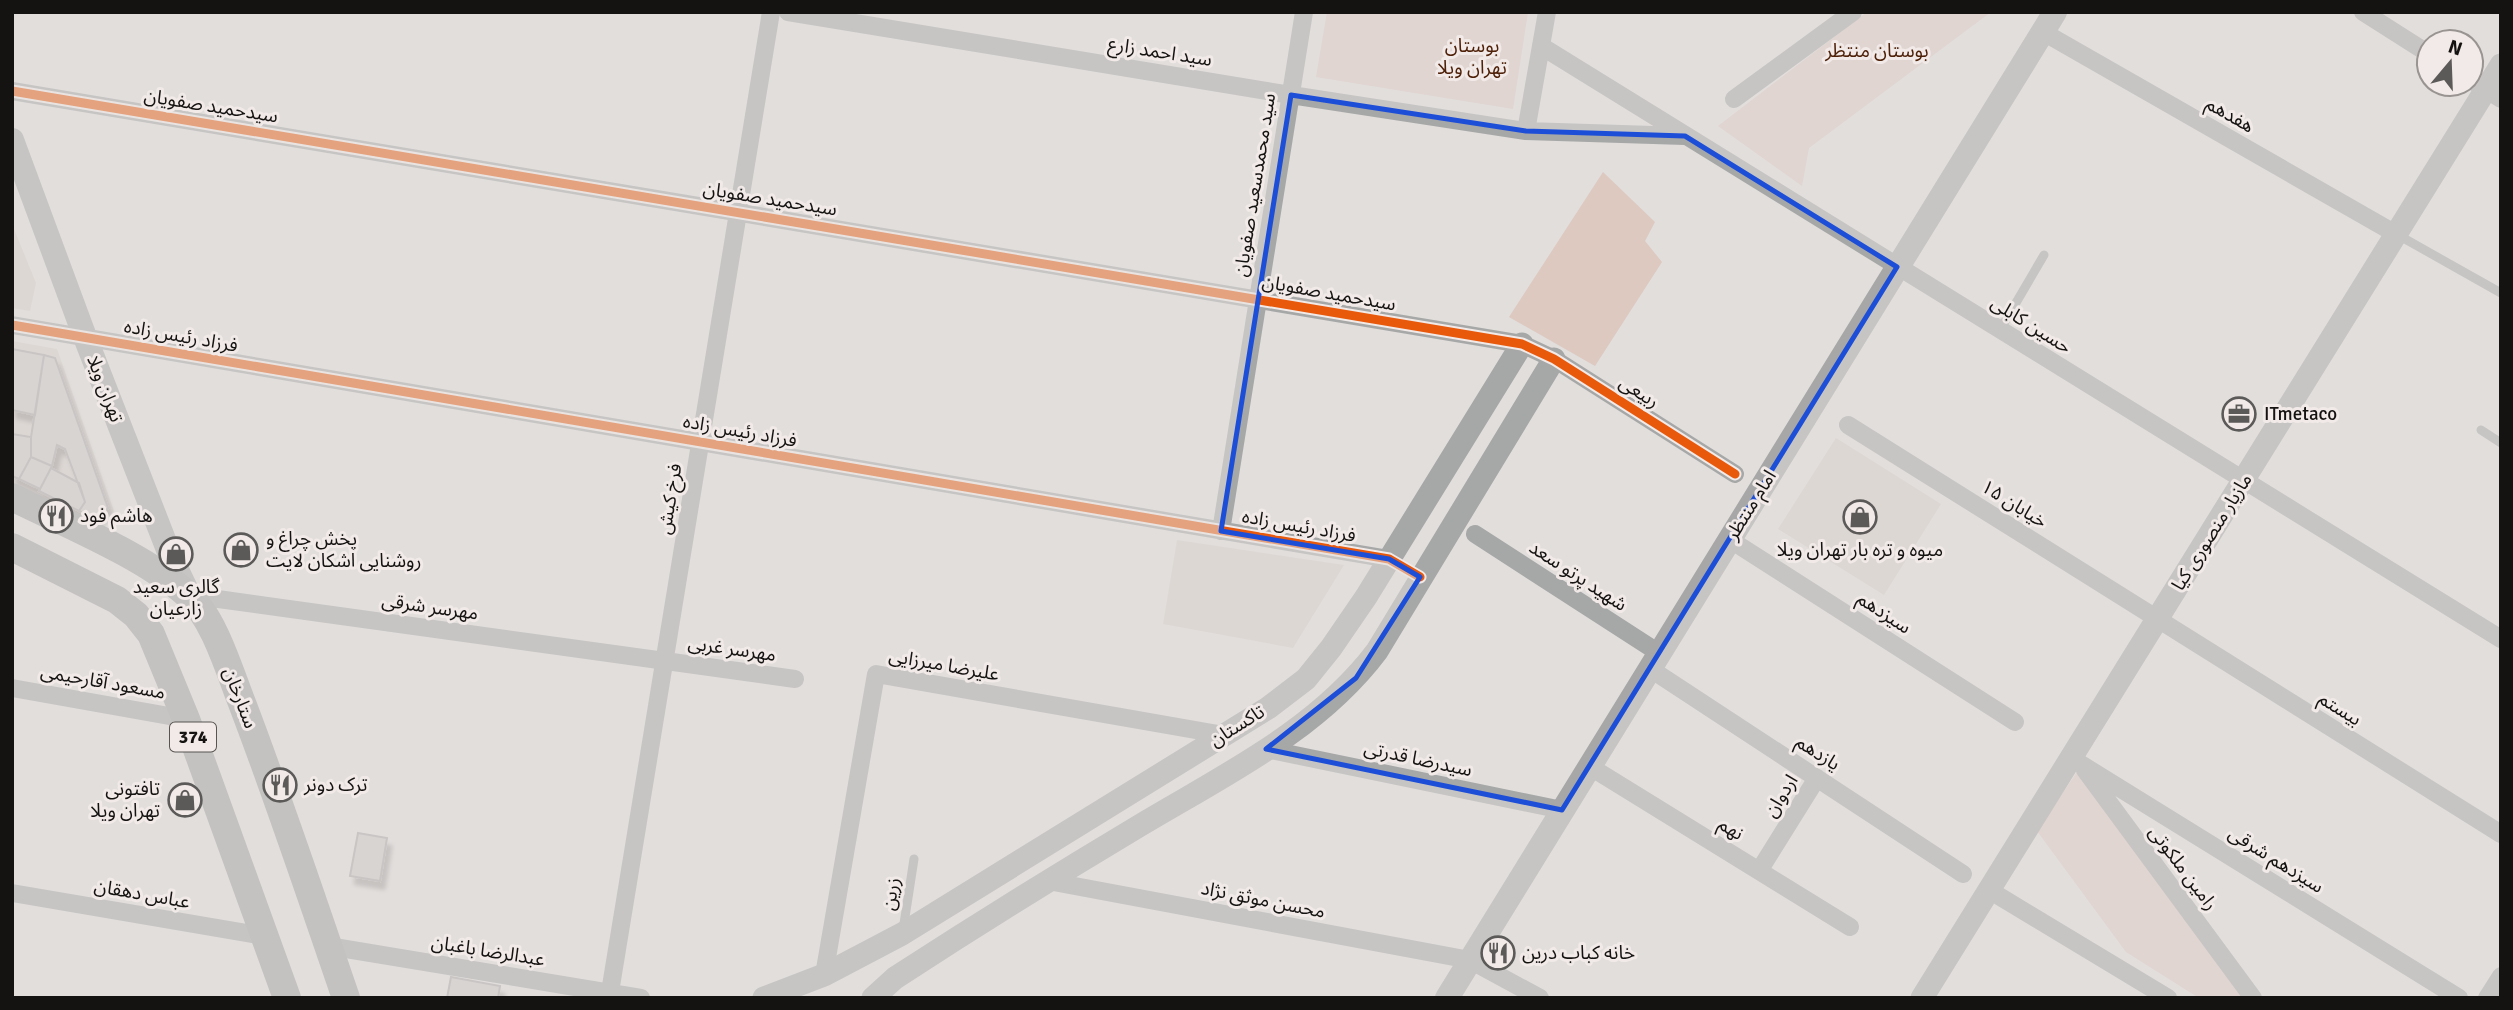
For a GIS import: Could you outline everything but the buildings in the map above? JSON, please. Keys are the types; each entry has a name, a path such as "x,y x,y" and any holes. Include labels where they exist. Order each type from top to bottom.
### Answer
{"main road":[{"name":"امام منتظر","path":"1447,998 2049,22"},
{"name":"تهران ویلا","path":"12,140 19,172 170,555 189,596"},
{"name":"ستارخان","path":"12,497 143,563 189,596 206,618 255,736 346,998"},
{"name":"374","path":"12,547 117,600 136,615 151,634 186,719 287,998"}],"street":[{"name":"فرخ کیش","path":"610,992 771,12"},
{"name":"سید احمد زارع","path":"788,12 1526,131 1685,136"},
{"name":"سید محمدسعید صفویان","path":"1220,531 1304,12"},
{"path":"1526,131 1547,12"},
{"path":"1734,99 1853,12"},
{"path":"2363,12 2415,45"},
{"name":"هفدهم","path":"2049,22 2396,234"},
{"name":"حسین کابلی","path":"1541,46 2501,639"},
{"name":"مازیار منصوری کیا","path":"1922,998 2075,760 2158,619 2501,65"},
{"name":"سیدحمید صفویان","path":"12,91 1522,344"},
{"name":"فرزاد رئیس زاده","path":"12,325 1389,559"},
{"name":"ربیعی","path":"1522,344 1554,359 1735,474"},
{"name":"تاکستان","path":"764,998 824,975 902,934 1268,708 1306,679 1331,648 1389,559 1522,344"},
{"name":"تاکستان","path":"873,998 893,988 997,913 1266,749 1331,701 1356,678 1377,651 1554,359"},
{"name":"خیابان ۱۵","path":"1848,425 2158,619"},
{"name":"شهید پرتو سعد","path":"1475,534 1654,660"},
{"name":"سیزدهم","path":"1729,539 2015,722"},
{"path":"1389,559 1420,577"},
{"name":"مهرسر شرقی","path":"189,596 665,661"},
{"name":"بیستم","path":"2158,619 2501,834"},
{"name":"یازدهم","path":"1654,660 1817,778 1963,874"},
{"name":"مهرسر غربی","path":"665,661 794,678"},
{"name":"علیرضا میرزایی","path":"824,975 876,674 1224,735"},
{"name":"مسعود آقارحیمی","path":"12,688 186,719"},
{"name":"سیدرضا قدرتی","path":"1266,749 1562,810"},
{"name":"رامین ملکوتی","path":"2075,760 2253,998"},
{"name":"سیزدهم شرقی","path":"2075,760 2459,998"},
{"name":"نهم","path":"1589,766 1850,927"},
{"name":"اردوان","path":"1759,871 1817,778"},
{"name":"محسن موثق نژاد","path":"1048,881 1470,960 1540,998"},
{"path":"980,885 997,913"},
{"path":"1989,890 2168,998"},
{"name":"عباس دهقان","path":"12,893 264,936"},
{"name":"عبدالرضا باغبان","path":"328,946 641,998"},
{"path":"2487,998 2501,976"}],"lane":[{"path":"2396,234 2501,293"},
{"path":"2000,330 2044,255"},
{"path":"2481,430 2501,443"},
{"name":"زرین","path":"902,934 914,859"}],"highlighted area":[{"path":"1291,95 1526,131 1685,136 1897,267 1562,810 1266,749 1356,678 1420,577 1389,559 1221,531"}],"shaded area":[{"path":"12,224 36,283 30,311 12,308"},
{"path":"12,341 57,349 114,511 97,525 12,483"},
{"name":"میوه و تره بار تهران ویلا","path":"1836,438 1941,504 1884,595 1778,529"},
{"path":"1177,540 1344,565 1293,648 1163,624"}],"green space":[{"name":"بوستان تهران ویلا","path":"1327,12 1528,12 1513,109 1316,77"},
{"name":"بوستان منتظر","path":"1867,12 1991,12 1809,148 1802,186 1718,126"},
{"path":"1603,172 1655,222 1645,241 1662,262 1595,366 1509,317"},
{"path":"2077,772 2243,998 2199,998 2126,952 2037,831"}],"cycle path":[{"path":"12,91 1522,344 1554,359 1735,474"},
{"path":"12,325 1389,559 1420,577"}],"place":[{"name":"ITmetaco","path":"2239,414"},
{"name":"هاشم فود","path":"56,516"},
{"name":"میوه و تره بار تهران ویلا","path":"1860,517"},
{"name":"پخش چراغ و روشنایی اشکان لایت","path":"241,550"},
{"name":"گالری سعید زارعیان","path":"176,554"},
{"name":"ترک دونر","path":"280,785"},
{"name":"تافتونی تهران ویلا","path":"185,800"},
{"name":"خانه کباب درین","path":"1498,953"}]}
